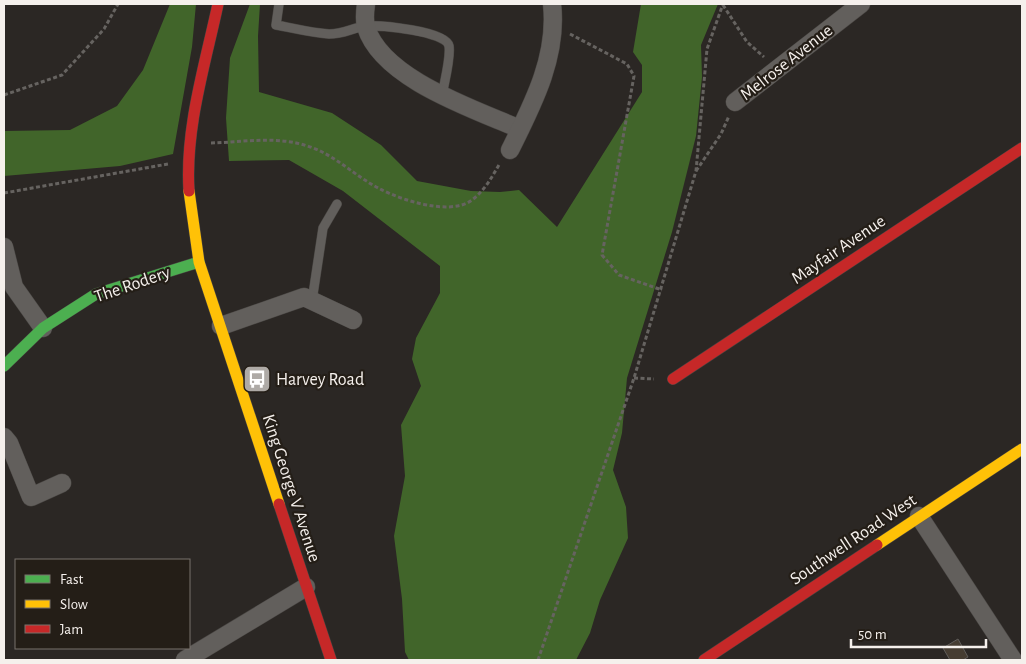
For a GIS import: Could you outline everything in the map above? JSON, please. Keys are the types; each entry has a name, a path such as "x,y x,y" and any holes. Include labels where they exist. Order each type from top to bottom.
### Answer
{"street":[{"name":"King George V Avenue","path":"218,4 196,109 189,160 193,223 199,262 331,660"},
{"path":"366,4 366,26 375,46 396,67 442,96 520,128"},
{"path":"510,150 540,88 552,40 552,4"},
{"name":"Melrose Avenue","path":"735,102 860,4"},
{"name":"Mayfair Avenue","path":"673,379 1022,148"},
{"path":"4,247 14,287 43,328"},
{"name":"The Rodery","path":"4,366 43,328 96,294 199,262"},
{"path":"221,326 304,297 353,320"},
{"path":"4,437 9,444 31,496 62,483"},
{"name":"Southwell Road West","path":"704,660 1022,449"},
{"path":"919,516 1013,660"},
{"path":"185,660 306,587"}],"lane":[{"path":"279,4 276,25 335,34 343,34 366,26 434,34 444,39 449,46 442,96"},
{"path":"312,301 323,228 337,204"}],"path":[{"path":"4,95 62,75 104,29 118,4"},
{"path":"723,4 748,42 777,69"},
{"path":"538,660 631,388 696,172 707,49 723,4"},
{"path":"553,29 578,37 627,64 634,76 602,255 619,275 662,290"},
{"path":"696,172 721,134 735,102"},
{"path":"191,144 264,140 288,142 313,148 332,157 385,192 430,206 448,206 471,201 486,186 510,150"},
{"path":"4,193 189,160"}],"green space":[{"path":"170,4 196,4 192,47 173,154 120,166 4,176 4,131 70,130 117,106 143,70"},
{"path":"250,4 260,4 258,36 259,92 332,113 381,145 417,181 471,191 500,192 519,190 557,227 642,92 642,65 633,52 641,4 718,4 701,45 702,77 696,136 672,232 627,378 622,433 613,470 626,507 628,538 600,600 590,633 576,660 409,660 405,652 402,599 394,536 405,476 401,425 421,386 412,359 416,338 440,293 440,266 343,191 289,160 229,161 226,118 230,58"}],"building":[{"path":"958,639 968,657 963,660 950,660 943,648"}],"traffic: fast":[{"path":"4,366 43,328 96,294 199,262"}],"traffic: slow":[{"path":"189,191 199,262 279,504"},
{"path":"877,545 1022,449"}],"traffic: jam":[{"path":"189,191 190,144 193,120 218,4"},
{"path":"673,379 1022,148"},
{"path":"279,504 331,660"},
{"path":"704,660 877,545"}],"place":[{"name":"Harvey Road","path":"257,379"}]}
